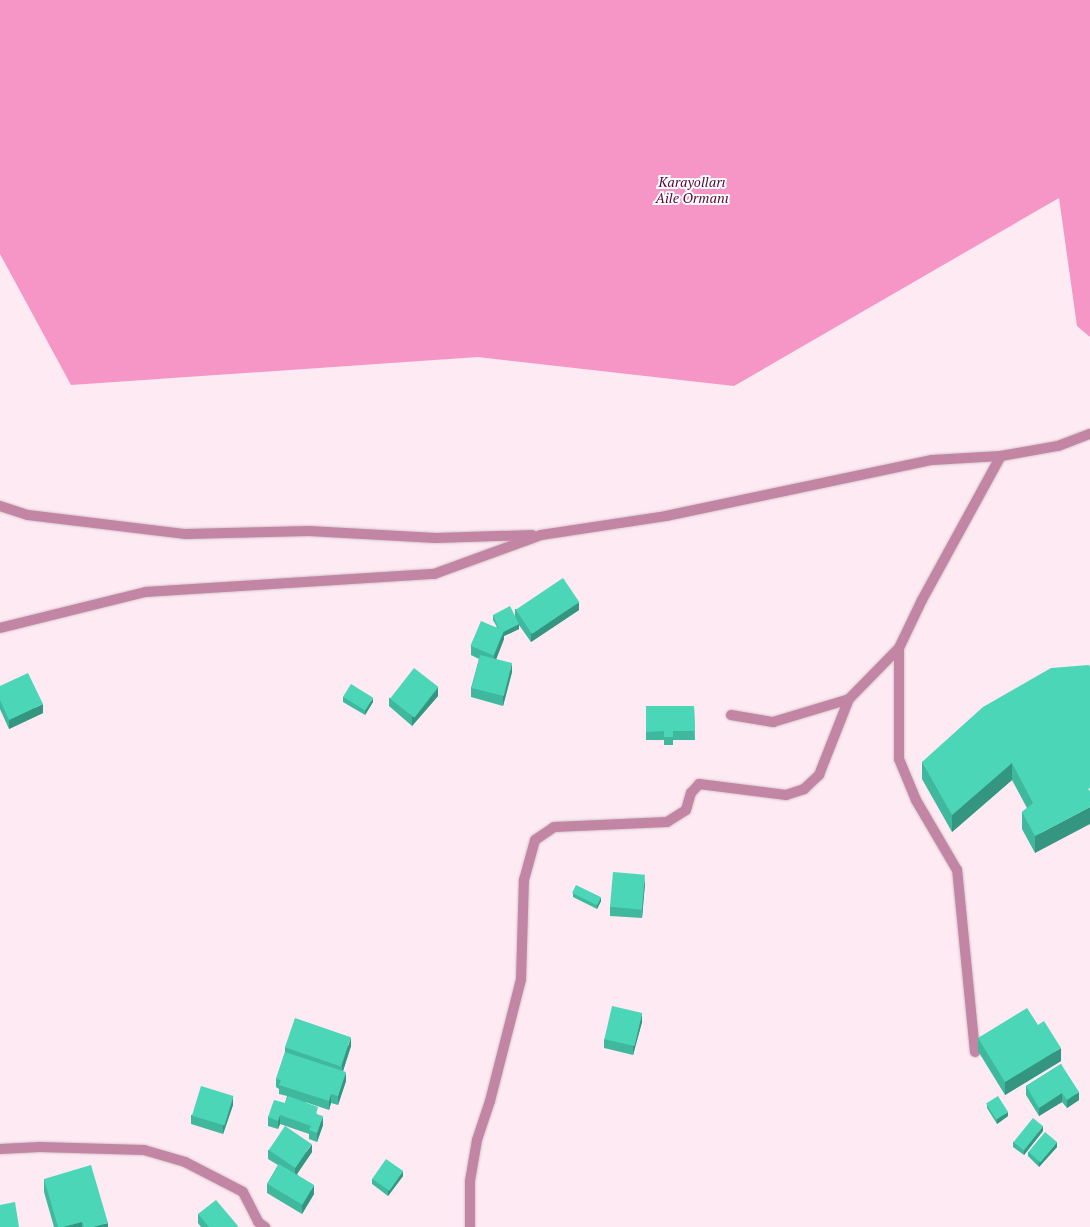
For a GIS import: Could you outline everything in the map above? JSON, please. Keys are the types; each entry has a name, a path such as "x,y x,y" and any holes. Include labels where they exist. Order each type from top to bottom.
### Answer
{"street":[{"path":"0,506 28,515 186,534 309,531 436,538 541,535 666,516 932,460 1001,456 1058,446 1090,434"},
{"path":"470,1227 470,1181 477,1140 490,1101 521,979 524,880 535,840 554,827 667,822 686,810 691,793 699,784 786,795 804,789 819,775 849,699 899,648 922,600 1001,456"},
{"path":"0,628 146,592 434,574 541,535"},
{"path":"899,648 899,759 916,800 957,870 975,1052"},
{"path":"731,715 773,722 849,699"},
{"path":"0,1150 40,1147 144,1150 185,1162 243,1192 258,1222 265,1227"}],"green space":[{"name":"Karayolları Aile Ormanı","path":"0,0 1090,0 1090,337 1077,326 1059,198 734,386 478,357 71,385 0,254"}],"building":[{"path":"563,578 579,602 532,634 516,610"},
{"path":"510,606 519,624 503,632 499,629 493,615"},
{"path":"481,621 504,631 493,656 470,646"},
{"path":"480,655 512,663 504,696 472,688"},
{"path":"1089,665 1090,788 1088,789 1090,791 1090,807 1035,836 1022,812 1033,803 1012,763 952,815 922,762 983,707 1051,668"},
{"path":"414,668 438,687 414,718 390,699"},
{"path":"28,673 43,704 9,720 0,700 0,686"},
{"path":"351,684 373,698 365,710 343,697"},
{"path":"646,706 694,706 695,731 673,731 673,737 664,737 664,731 646,732"},
{"path":"613,872 645,875 642,910 610,907"},
{"path":"576,885 601,897 597,905 572,893"},
{"path":"612,1006 642,1013 635,1046 604,1039"},
{"path":"1027,1008 1038,1025 1044,1021 1061,1048 1005,1082 978,1038"},
{"path":"295,1018 351,1037 341,1067 285,1047"},
{"path":"285,1052 346,1072 338,1096 331,1094 329,1101 279,1085 281,1080 276,1079"},
{"path":"1061,1064 1079,1092 1067,1100 1062,1093 1039,1108 1026,1086"},
{"path":"201,1086 234,1096 224,1126 192,1116"},
{"path":"288,1096 318,1107 316,1114 323,1116 317,1133 309,1130 311,1126 280,1115 278,1121 268,1117 274,1100 285,1103"},
{"path":"998,1096 1008,1112 996,1120 986,1103"},
{"path":"1033,1118 1043,1126 1024,1150 1013,1142"},
{"path":"285,1126 312,1144 295,1168 269,1150"},
{"path":"1045,1132 1057,1142 1041,1162 1028,1152"},
{"path":"386,1159 403,1171 389,1191 372,1179"},
{"path":"279,1164 314,1185 302,1205 267,1184"},
{"path":"91,1165 108,1223 84,1227 82,1222 58,1227 44,1179"},
{"path":"216,1200 237,1227 209,1227 198,1214"},
{"path":"15,1202 19,1227 0,1227 0,1205"}]}
